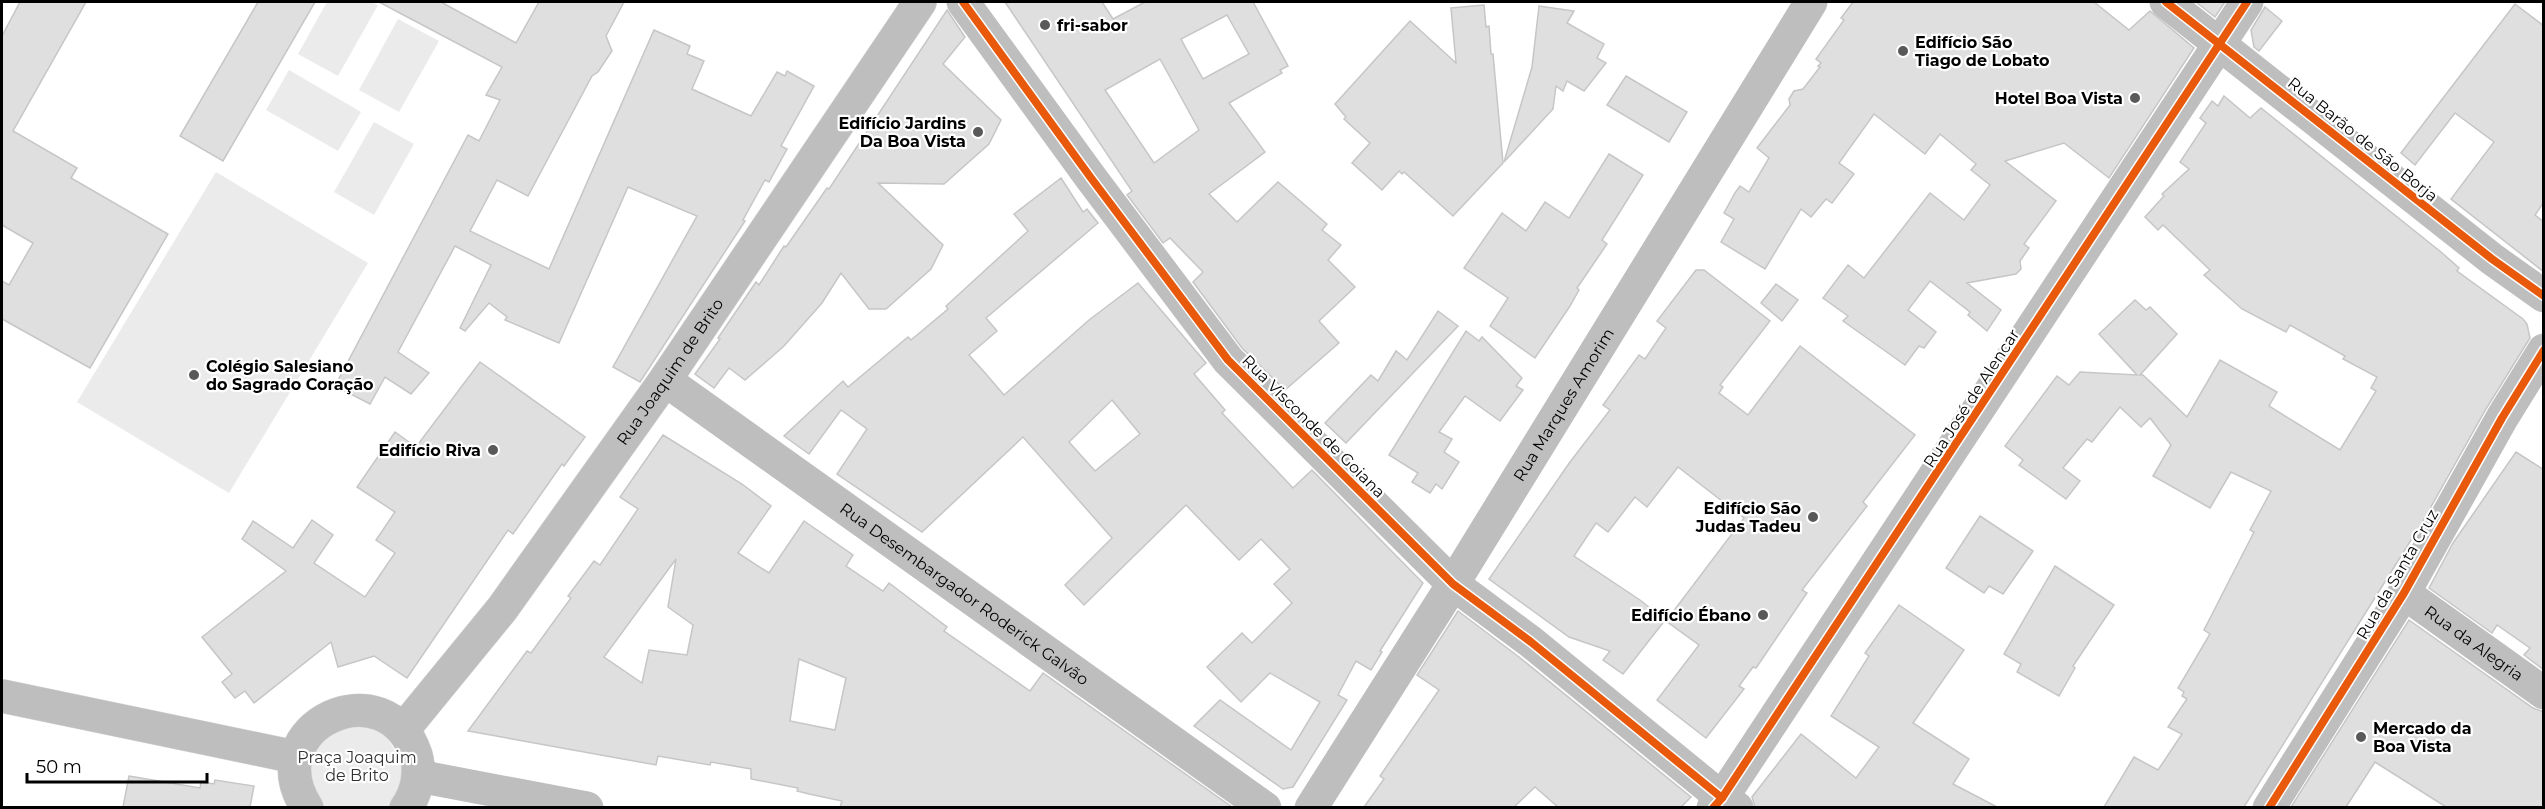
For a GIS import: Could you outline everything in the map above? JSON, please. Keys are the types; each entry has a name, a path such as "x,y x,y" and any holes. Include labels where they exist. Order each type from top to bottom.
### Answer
{"street":[{"name":"Rua Joaquim de Brito","path":"403,730 502,609 665,380 920,2"},
{"name":"Rua Visconde de Goiana","path":"963,2 1091,178 1228,360 1453,584 1531,642 1724,804"},
{"name":"Rua Marques Amorim","path":"1311,807 1453,584 1811,2"},
{"name":"Rua Barão de São Borja","path":"2166,2 2492,259 2544,296"},
{"name":"Rua José de Alencar","path":"1724,804 2222,44 2247,2"},
{"name":"Rua da Santa Cruz","path":"2270,807 2404,593 2502,418 2544,350"},
{"name":"Rua Desembargador Roderick Galvão","path":"665,380 1265,807"},
{"name":"Rua da Alegria","path":"2404,593 2544,693"},
{"path":"2,696 295,757"},
{"path":"306,807 299,796 294,777 295,757 303,739 315,725 332,714 350,710 370,711 388,718 403,730 412,744 417,760 418,776 415,791 406,807"},
{"path":"418,776 587,807"}],"green space":[{"path":"327,2 371,2 378,5 338,76 298,54"},
{"path":"398,19 439,41 399,112 359,90"},
{"path":"289,70 361,112 338,151 266,110"},
{"path":"374,122 414,144 374,215 334,192"},
{"path":"216,172 368,263 229,493 77,402"},
{"name":"Praça Joaquim de Brito","path":"342,727 377,730 383,734 393,748 405,770 391,807 323,807 309,774 319,744"}],"building":[{"path":"20,2 86,2 13,131 77,168 71,178 168,234 90,368 2,319 2,281 9,285 33,243 2,225 2,36"},
{"path":"258,2 315,2 223,161 180,136"},
{"path":"379,2 441,2 516,43 539,2 624,2 606,36 612,51 598,72 592,76 528,196 497,180 470,231 549,269 654,30 690,46 687,54 704,61 692,89 751,116 777,72 785,76 787,71 814,86 781,146 787,149 769,182 765,180 743,220 745,221 640,382 613,367 697,216 628,187 559,343 505,320 507,317 489,303 465,331 460,328 491,265 455,246 398,352 429,373 411,394 385,377 370,404 335,386 468,135 479,141 500,100 486,95 502,67"},
{"path":"1005,2 1102,2 1113,19 1145,2 1253,2 1288,66 1280,70 1282,73 1229,103 1265,152 1209,194 1237,222 1278,182 1327,224 1322,230 1341,245 1328,260 1355,287 1319,321 1339,343 1285,390 1242,348 1193,282 1203,272 1170,238 1163,243 1127,195 1132,191","holes":["1227,15 1249,54 1203,79 1181,39","1160,59 1199,130 1154,163 1105,90"]},
{"path":"1853,2 2094,2 2129,30 2150,11 2194,48 2109,178 2064,143 2005,161 2056,201 2024,244 2029,248 2020,261 2021,269 2016,274 1967,283 2001,310 1987,331 1968,315 1970,312 1930,281 1908,310 1936,332 1924,348 1919,346 1905,365 1843,321 1848,316 1823,298 1848,265 1864,278 1930,193 1964,220 1990,185 1971,170 1976,164 1940,134 1925,154 1874,114 1839,163 1854,174 1832,203 1826,199 1811,217 1801,209 1765,269 1721,242 1734,219 1724,213 1735,193 1740,186 1749,192 1769,158 1757,148 1790,105 1789,99 1794,91 1803,89 1820,67 1818,66 1821,63 1816,59 1844,20 1841,18"},
{"path":"2196,2 2225,2 2215,17"},
{"path":"2515,4 2544,26 2544,202 2535,215 2544,222 2544,272 2451,199 2494,142 2455,113 2415,165 2401,153"},
{"path":"1484,5 1486,27 1489,26 1491,54 1493,54 1503,163 1453,216 1404,172 1402,174 1399,171 1382,190 1352,163 1370,143 1344,119 1346,117 1335,104 1410,21 1456,63 1451,8"},
{"path":"1539,6 1574,11 1567,23 1604,44 1597,58 1606,63 1584,91 1567,81 1563,91 1556,86 1553,109 1504,162 1532,67"},
{"path":"2265,7 2282,21 2259,51 2254,47 2251,30"},
{"path":"947,10 965,37 943,64 1001,120 989,144 944,184 878,183 943,245 931,269 886,309 869,309 841,273 822,303 784,346 745,380 729,368 714,388 695,374 756,282 759,285 784,246 786,247 827,188 829,189"},
{"path":"1626,76 1687,112 1669,142 1607,105"},
{"path":"2224,96 2250,118 2261,108 2441,252 2459,268 2457,271 2523,319 2527,324 2530,338 2486,409 2423,521 2244,807 2104,807 2134,757 2158,770 2182,734 2168,727 2187,699 2182,696 2184,692 2178,688 2210,634 2204,630 2254,532 2250,530 2271,491 2231,472 2210,508 2153,476 2171,445 2150,418 2141,427 2120,407 2092,442 2087,439 2063,468 2080,481 2066,499 2019,465 2023,460 2005,446 2057,376 2069,385 2080,372 2137,375 2099,334 2135,300 2146,310 2150,307 2177,334 2140,375 2143,375 2187,417 2220,360 2277,392 2269,406 2340,450 2376,391 2371,388 2377,377 2343,359 2345,356 2290,325 2286,332 2242,309 2204,275 2210,270 2163,225 2158,230 2145,217 2164,196 2162,194 2189,169 2180,162 2206,123 2200,118 2212,101 2218,106"},
{"path":"1609,154 1643,175 1602,240 1607,244 1577,288 1579,290 1570,306 1535,358 1490,326 1508,298 1464,268 1502,213 1526,231 1545,202 1569,218"},
{"path":"1061,178 1083,212 1087,209 1098,223 986,318 997,331 969,355 1004,395 1089,320 1138,283 1206,363 1194,374 1225,410 1222,413 1293,488 1312,470 1423,583 1380,651 1382,652 1371,670 1356,661 1338,695 1347,700 1293,787 1283,789 1194,726 1220,700 1291,750 1320,702 1270,673 1241,702 1207,667 1242,633 1252,643 1292,603 1274,584 1290,569 1261,539 1239,560 1186,505 1084,605 1065,585 1112,538 1023,437 922,532 837,474 867,429 841,410 809,454 784,436 843,381 848,387 908,337 911,340 948,309 946,306 1028,231 1014,214","holes":["1112,400 1140,434 1095,471 1069,442"]},
{"path":"1696,270 1704,270 1770,321 1720,385 1723,387 1719,393 1748,415 1800,346 1915,435 1863,502 1867,506 1802,590 1807,593 1756,668 1753,667 1739,686 1744,689 1706,738 1657,700 1699,645 1666,621 1744,518 1678,467 1647,507 1635,497 1608,532 1596,523 1574,556 1640,600 1665,620 1623,674 1603,660 1610,651 1569,637 1489,579 1570,462 1610,410 1603,405 1639,355 1645,359 1666,328 1657,321"},
{"path":"1776,284 1798,300 1782,321 1761,303"},
{"path":"1438,311 1458,326 1346,443 1325,423 1371,375 1378,381 1396,351 1407,360"},
{"path":"1466,331 1479,341 1482,337 1522,378 1516,386 1523,390 1500,421 1465,396 1439,432 1452,439 1444,452 1459,462 1442,489 1436,484 1430,493 1412,482 1418,473 1389,455"},
{"path":"480,362 585,437 564,466 562,464 513,534 508,530 407,678 374,656 338,667 331,642 254,703 245,691 235,698 222,682 232,674 202,637 286,571 242,539 253,521 293,548 312,520 333,535 314,563 365,597 395,553 376,540 395,512 357,487 395,432 416,447"},
{"path":"663,435 742,484 771,506 738,553 769,573 804,521 853,555 846,566 883,591 889,583 947,627 944,631 1030,691 1043,673 1232,807 840,807 842,801 797,791 798,788 751,779 751,769 658,756 656,765 468,731 527,651 531,653 571,598 568,596 594,561 600,565 638,509 620,497","holes":["676,559 668,607 693,625 687,655 649,650 642,683 604,657","799,659 846,678 835,730 790,721"]},
{"path":"2516,452 2544,470 2544,670 2524,655 2530,648 2497,625 2492,633 2429,588 2453,543"},
{"path":"1980,516 2033,551 2003,594 1989,586 1984,593 1946,568"},
{"path":"2055,566 2114,605 2073,666 2075,668 2059,696 2017,672 2021,664 2004,654"},
{"path":"1899,605 1964,650 1913,723 1969,759 1953,784 1997,807 1755,807 1752,797 1801,734 1856,778 1879,747 1831,716 1869,656 1865,653"},
{"path":"1458,611 1519,657 1691,797 1681,807 1558,807 1535,787 1514,807 1364,807 1384,779 1380,776 1439,690 1417,675"},
{"path":"2409,620 2533,708 2544,712 2544,807 2446,807 2375,762 2346,807 2291,807"},
{"path":"129,776 200,788 201,782 214,784 215,780 254,786 250,807 123,807"}],"cycle path":[{"path":"963,2 1091,178 1228,360 1453,584 1531,642 1722,798"},
{"path":"2166,2 2492,259 2544,296"},
{"path":"1713,808 1722,798 2247,2"},
{"path":"2269,808 2404,593 2502,418 2544,350"}],"place":[{"name":"fri-sabor","path":"1045,25"},
{"name":"Edifício São Tiago de Lobato","path":"1903,51"},
{"name":"Hotel Boa Vista","path":"2135,98"},
{"name":"Edifício Jardins Da Boa Vista","path":"978,132"},
{"name":"Colégio Salesiano do Sagrado Coração","path":"194,375"},
{"name":"Edifício Riva","path":"493,450"},
{"name":"Edifício São Judas Tadeu","path":"1813,517"},
{"name":"Edifício Ébano","path":"1763,615"},
{"name":"Mercado da Boa Vista","path":"2361,737"}]}
